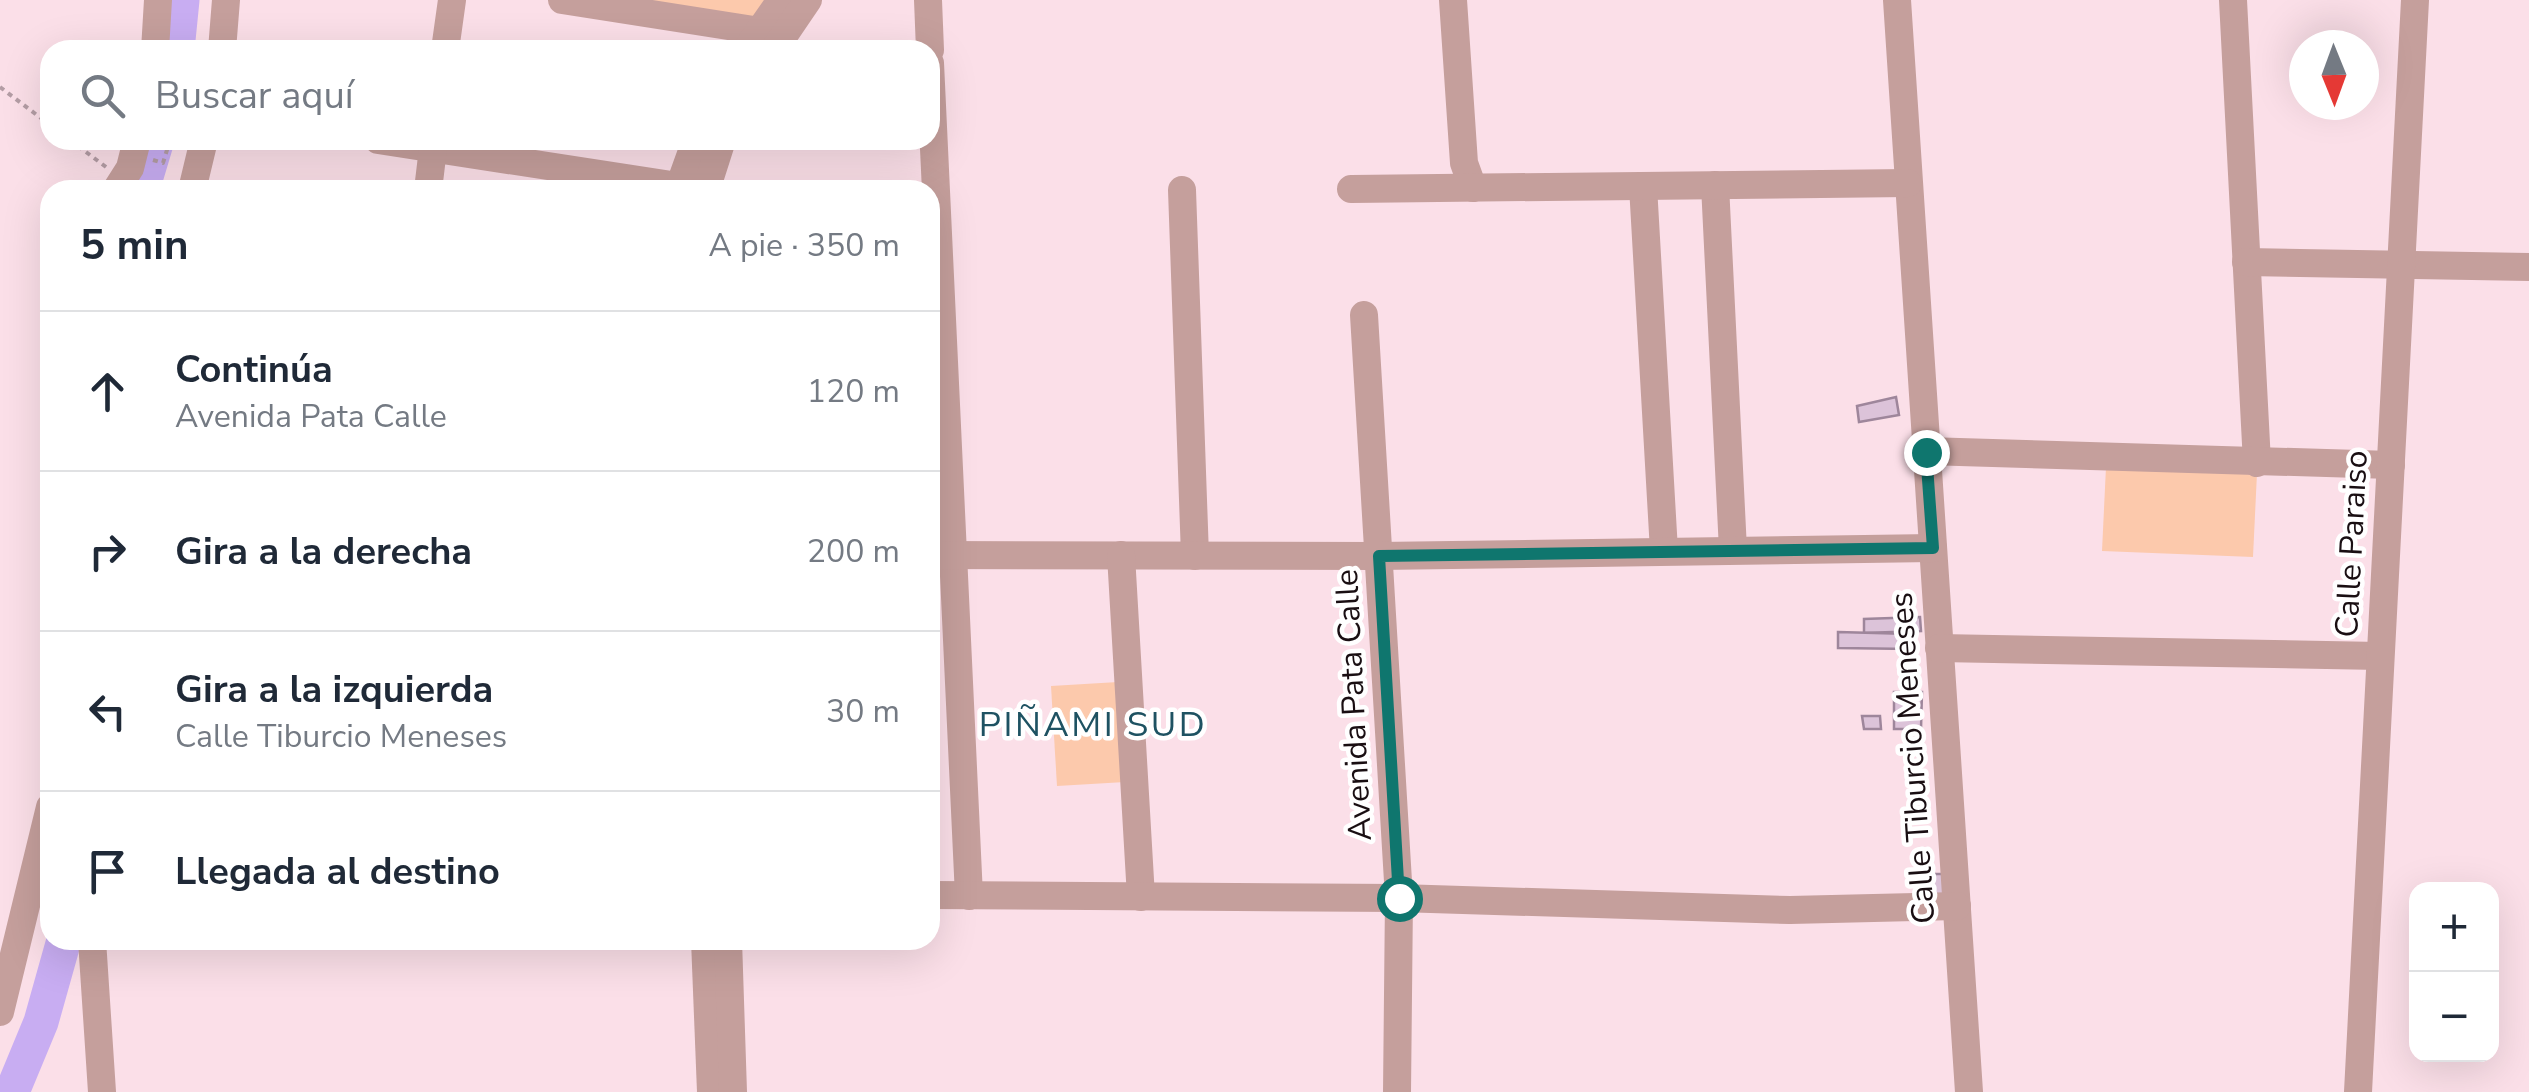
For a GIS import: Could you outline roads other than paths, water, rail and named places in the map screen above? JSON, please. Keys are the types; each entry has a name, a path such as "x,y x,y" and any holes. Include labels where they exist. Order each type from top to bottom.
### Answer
{"street":[{"path":"156,40 158,0"},
{"path":"223,40 226,0"},
{"path":"447,40 452,0"},
{"path":"562,0 742,40"},
{"path":"762,40 782,0"},
{"path":"764,40 808,0"},
{"path":"928,0 930,40"},
{"path":"1453,0 1464,164 1473,188"},
{"name":"Calle Tiburcio Meneses","path":"1896,0 1970,1092"},
{"path":"2233,0 2257,463"},
{"name":"Calle Paraiso","path":"2358,1092 2415,0"},
{"path":"121,180 130,168 134,150"},
{"path":"194,180 202,150"},
{"path":"429,180 432,150"},
{"path":"467,150 636,180"},
{"path":"689,180 694,150"},
{"path":"693,180 715,150"},
{"path":"932,150 932,180"},
{"path":"1352,189 1908,183"},
{"path":"1715,185 1732,550"},
{"path":"1644,186 1664,551"},
{"path":"1182,190 1195,556"},
{"path":"2246,262 2529,267"},
{"name":"Avenida Pata Calle","path":"1364,315 1399,898 1397,1092"},
{"path":"1926,452 2391,465"},
{"path":"940,519 968,896"},
{"path":"941,555 1379,556 1933,548"},
{"path":"1121,556 1141,898"},
{"path":"1939,648 2380,656"},
{"path":"0,1012 40,848"},
{"path":"940,895 1399,898 1790,910 1957,906"},
{"path":"93,950 102,1092"},
{"path":"705,950 712,1092"},
{"path":"728,950 733,1092"}],"waterway":[{"path":"178,40 182,0"},
{"path":"145,180 154,150"},
{"path":"12,1092 41,1022 61,950"}],"district":[{"name":"PIÑAMI SUD","path":"1093,724"}]}
